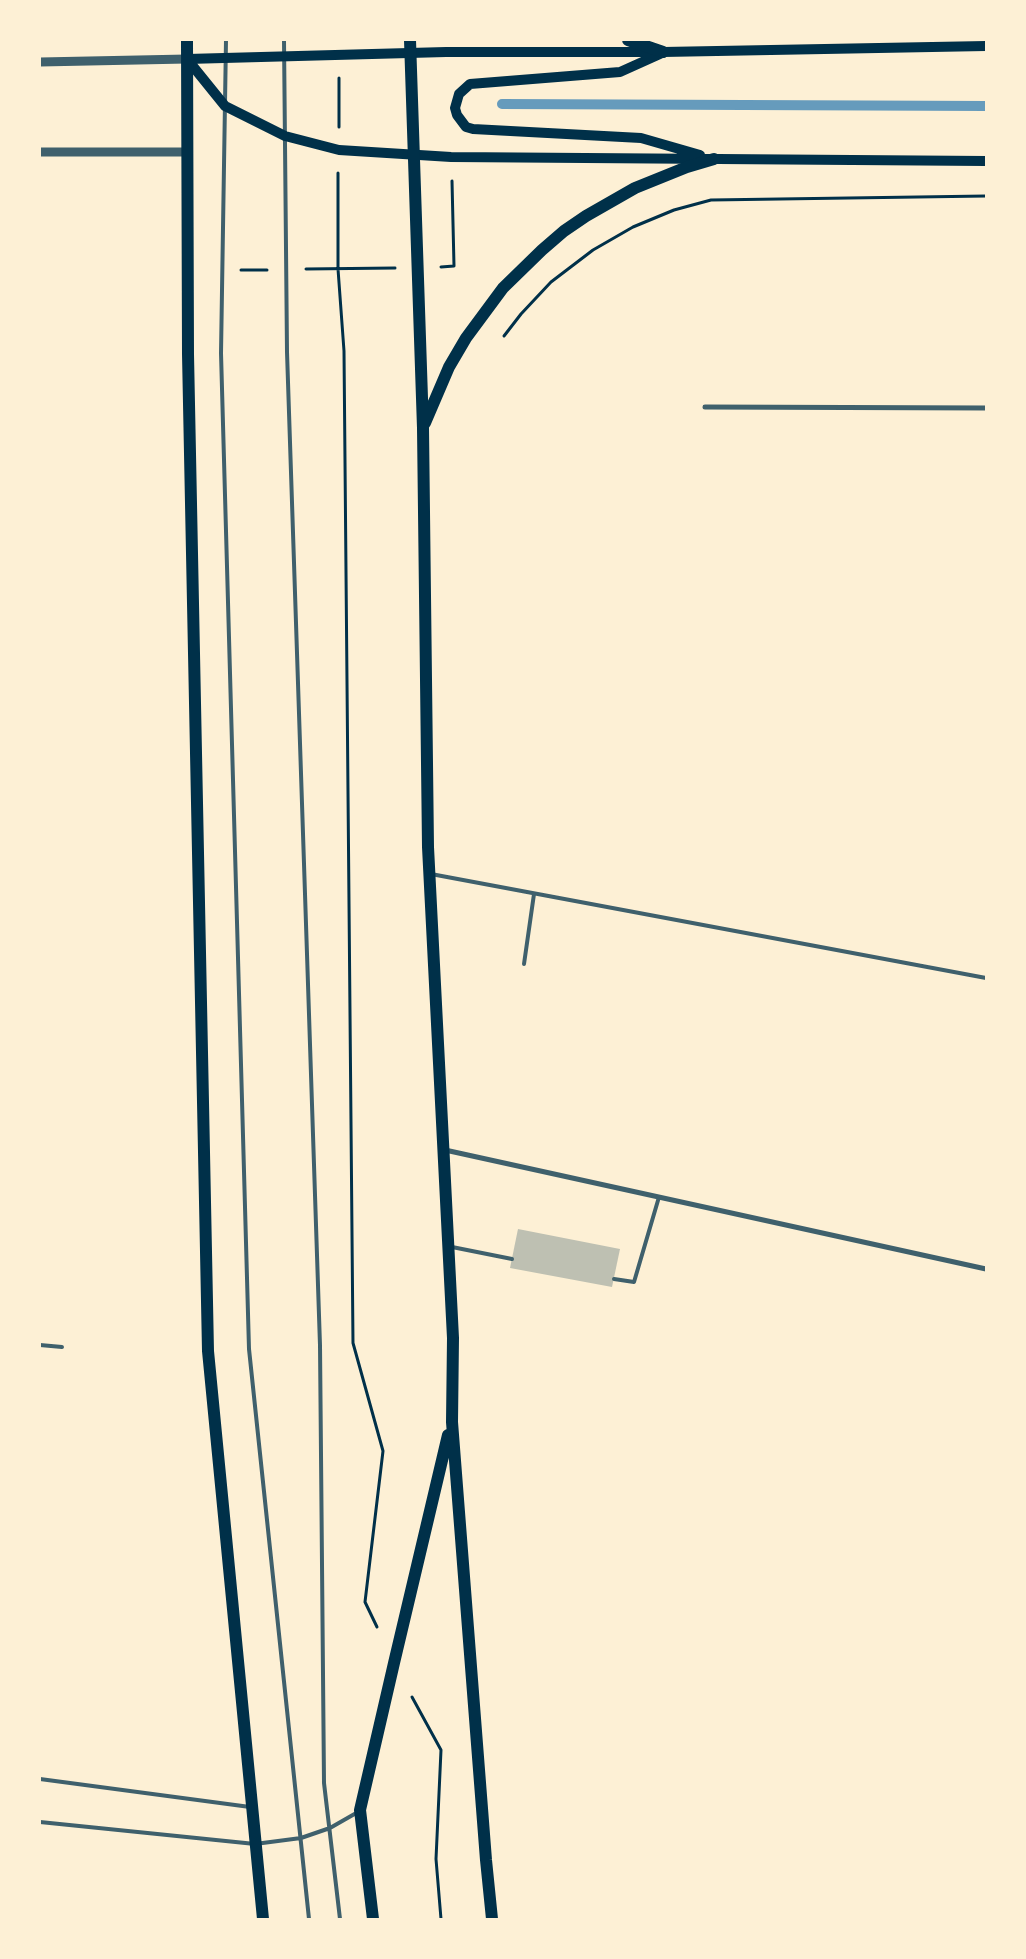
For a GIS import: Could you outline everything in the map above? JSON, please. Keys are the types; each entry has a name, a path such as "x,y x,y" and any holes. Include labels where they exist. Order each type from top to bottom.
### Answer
{"main road":[{"path":"187,40 188,364 208,1351 263,1919"},
{"path":"410,40 423,428 429,874 453,1338 452,1422 492,1919"},
{"path":"628,40 663,52"},
{"path":"187,59 339,55 663,52 986,46"},
{"path":"663,52 620,72 470,84 459,94 455,108 461,122 466,127 473,129 641,138 714,159"},
{"path":"187,59 225,106 285,136 339,150 451,157 986,161"},
{"path":"423,428 449,367 466,338 503,288 542,250 564,231 586,216 635,188 687,167 714,159"},
{"path":"373,1919 360,1810 452,1422"}],"street":[{"path":"40,62 187,59"},
{"path":"40,152 188,152"},
{"path":"705,407 986,408"},
{"path":"442,1149 986,1269"}],"lane":[{"path":"226,40 221,353 249,1349 309,1919"},
{"path":"284,40 286,352 320,1345 324,1783 340,1919"},
{"path":"429,874 986,978"},
{"path":"524,964 534,894"},
{"path":"614,1278 634,1282 659,1197"},
{"path":"449,1247 512,1258"},
{"path":"40,1345 62,1347"},
{"path":"40,1779 252,1807"},
{"path":"40,1822 255,1844 301,1838 330,1828 360,1810"}],"path":[{"path":"339,55 338,269 344,351 353,1343 383,1451 365,1602 394,1663 441,1750 436,1859 441,1919"},
{"path":"451,157 454,266"},
{"path":"504,336 521,314 551,282 593,250 633,227 674,210 711,200 986,196"}],"building":[{"path":"518,1229 620,1249 612,1287 510,1268"}],"waterway":[{"path":"502,104 986,106"}]}
